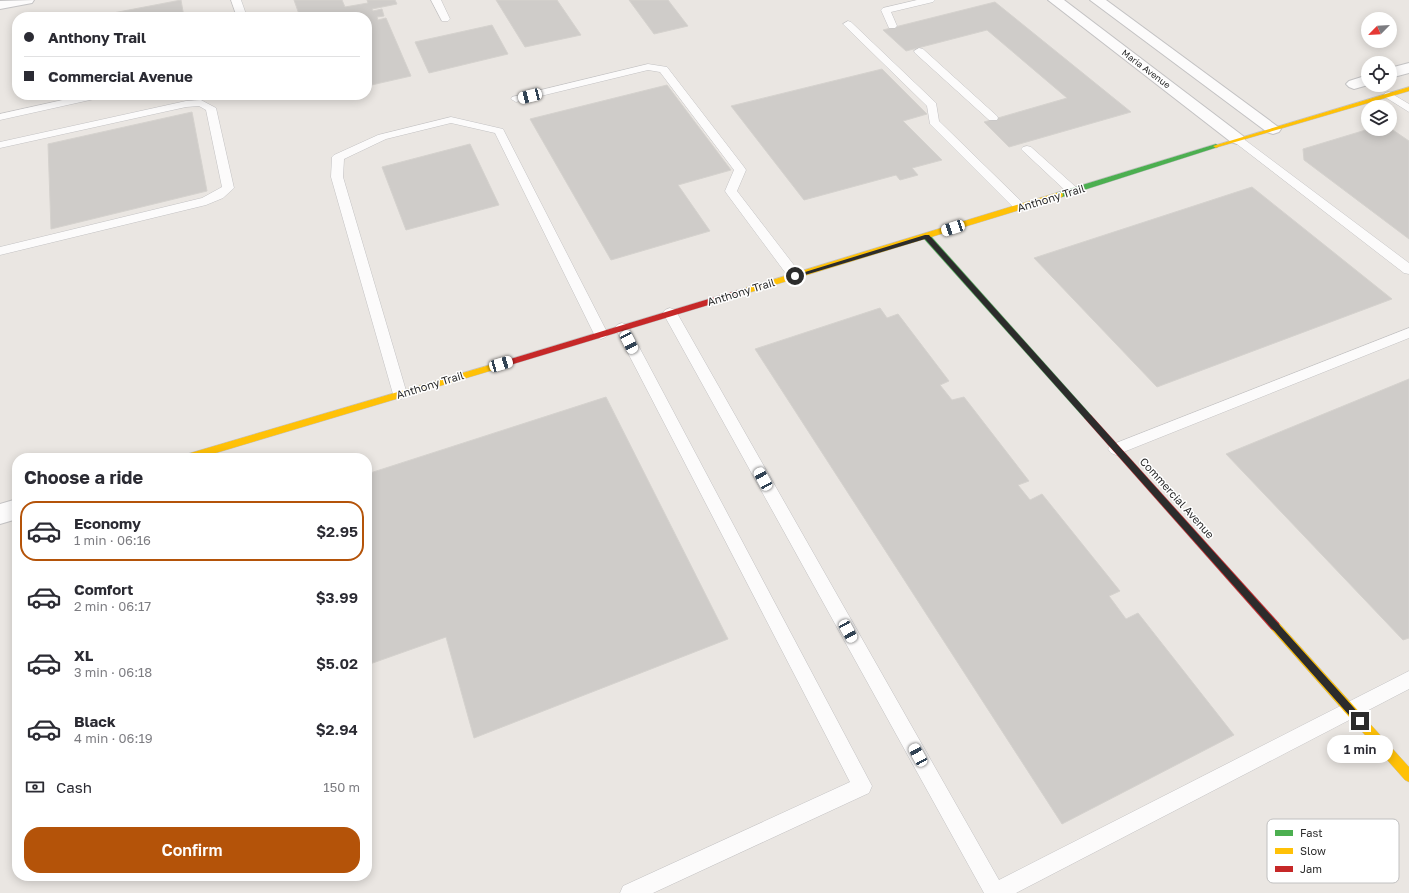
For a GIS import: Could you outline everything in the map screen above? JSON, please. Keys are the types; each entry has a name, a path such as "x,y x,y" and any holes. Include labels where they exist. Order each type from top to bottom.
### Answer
{"street":[{"path":"0,5 27,0"},
{"name":"Maria Avenue","path":"1055,0 1238,139"},
{"path":"1097,0 1274,129"},
{"path":"1397,71 1409,68"},
{"name":"Anthony Trail","path":"204,453 927,237 1238,139 1409,89"},
{"name":"Commercial Avenue","path":"927,237 1409,776"},
{"path":"0,514 12,510"}],"lane":[{"path":"236,0 240,12"},
{"path":"436,0 444,19"},
{"path":"892,26 886,10 930,0"},
{"path":"848,24 932,105 934,122 1020,207"},
{"path":"919,51 993,118"},
{"path":"516,99 648,67 663,69 740,170 731,191 795,276"},
{"path":"1389,95 1409,108"},
{"path":"0,116 75,100"},
{"path":"0,145 186,104 201,103 212,108 228,188 219,196 206,201 0,251"},
{"path":"400,394 337,177 338,157 382,137 451,120 498,131 601,334"},
{"path":"1238,139 1409,270"},
{"path":"1027,149 1073,191"},
{"path":"670,314 996,893 1409,680"},
{"path":"622,328 862,786 630,893"},
{"path":"1116,449 1409,333"}],"building":[{"path":"181,0 183,12 118,12"},
{"path":"294,0 342,0 345,7 368,3 367,0 395,0 397,4 372,9 373,11 382,9 384,16 377,17 378,20 386,18 411,76 372,85 372,12 298,12"},
{"path":"496,0 557,0 581,35 525,47"},
{"path":"629,0 668,0 688,26 654,34"},
{"path":"995,2 1131,112 1009,147 984,122 1067,98 987,30 906,51 883,30"},
{"path":"492,25 508,54 429,73 415,42"},
{"path":"882,69 927,114 903,121 942,160 912,168 918,175 900,180 896,175 804,200 731,106"},
{"path":"667,85 731,170 678,185 710,231 611,260 530,119"},
{"path":"192,112 207,191 51,229 48,144"},
{"path":"1361,131 1361,136 1397,136 1397,133 1409,141 1409,239 1304,160 1303,149"},
{"path":"470,144 499,205 406,230 382,167"},
{"path":"1252,187 1392,299 1157,387 1034,258"},
{"path":"880,308 887,318 898,314 949,381 940,385 952,400 964,397 1029,481 1018,485 1030,500 1042,494 1120,591 1109,596 1126,619 1138,613 1234,735 1062,824 755,349"},
{"path":"1409,379 1409,638 1403,640 1226,454"},
{"path":"606,397 728,639 474,738 446,637 372,663 372,472"}],"traffic: fast":[{"path":"1059,195 1216,146"},
{"path":"927,237 1088,417"}],"traffic: slow":[{"path":"1216,146 1409,89"},
{"path":"745,291 1059,195"},
{"path":"204,453 510,362"},
{"path":"1275,626 1409,776"}],"traffic: jam":[{"path":"510,362 745,291"},
{"path":"1088,417 1275,626"}],"route":[{"path":"795,276 927,237 1360,721"}]}
